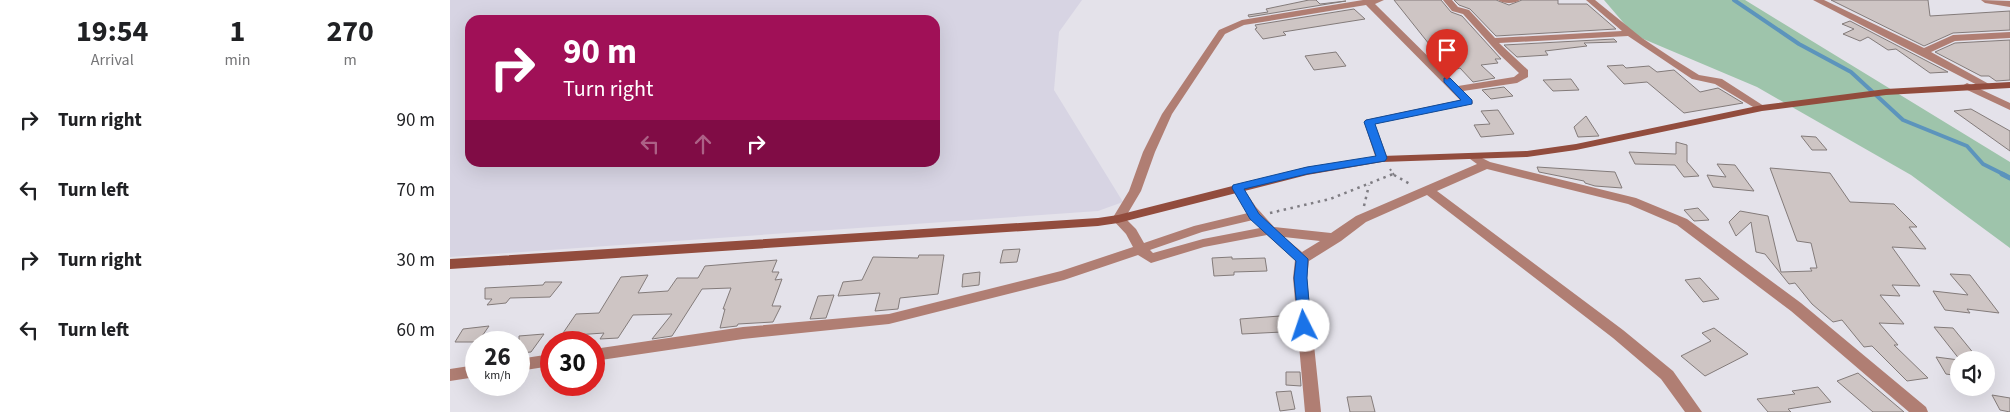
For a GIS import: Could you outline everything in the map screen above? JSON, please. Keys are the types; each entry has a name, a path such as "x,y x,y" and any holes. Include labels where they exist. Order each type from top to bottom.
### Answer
{"street":[{"path":"1118,219 1135,191 1149,152 1167,114 1222,32 1242,23 1380,0"},
{"path":"1447,0 1455,9 1466,12 1524,72 1524,75 1517,80 1503,84 1457,90"},
{"path":"1502,0 1516,0"},
{"path":"1590,0 1630,33 1693,75 1718,81 1762,108"},
{"path":"1817,0 1924,52 1986,86"},
{"path":"1986,0 2010,4"},
{"path":"1368,1 1468,102 1369,122 1382,158"},
{"path":"1492,41 1630,33"},
{"path":"1924,52 1953,38 2010,35"},
{"path":"450,264 688,247 823,241 1118,219 1307,171 1382,158 1527,154 1576,147 1762,108 1886,92 2010,85"},
{"path":"1967,86 2010,107"},
{"path":"1472,156 1486,165 1632,200 1682,222 1796,307 1920,412"},
{"path":"1302,259 1336,238 1361,219 1486,165"},
{"path":"1237,188 1254,216 1268,231 1302,259"},
{"path":"1428,190 1618,334 1667,375 1694,412"},
{"path":"605,353 743,334 890,320 1064,275 1199,229 1254,216"},
{"path":"1118,219 1130,232 1141,250 1150,258 1229,237 1268,231 1336,238"},
{"path":"1302,259 1301,287 1313,412"},
{"path":"450,374 465,372"}],"path":[{"path":"1254,216 1330,199 1394,175 1382,158"},
{"path":"1361,219 1369,184"}],"shaded area":[{"path":"450,0 1082,0 1059,32 1054,90 1123,202 1098,211 450,257"}],"green space":[{"path":"1604,0 1745,0 2010,162 2010,248 1911,175 1757,87 1634,35"}],"building":[{"path":"1316,0 1320,4 1346,1 1249,17 1248,15 1268,12 1266,9"},
{"path":"1394,0 1441,0 1451,12 1462,16 1501,59 1495,59 1498,63 1481,65 1495,78 1473,82 1460,68 1457,69 1441,54 1437,54"},
{"path":"1454,0 1496,0 1509,5 1522,0 1558,0 1558,4 1587,4 1616,29 1496,36 1470,9 1459,5"},
{"path":"1831,0 1928,0 1930,16 2010,11 2010,30 1953,33 1924,46"},
{"path":"1354,9 1365,19 1283,32 1286,35 1263,39 1255,29 1257,28 1255,25"},
{"path":"1850,21 1948,72 1930,73 1896,49 1888,50 1868,37 1860,41 1843,34 1854,29 1842,24"},
{"path":"1614,39 1617,42 1584,43 1587,46 1545,51 1548,55 1517,57 1504,45"},
{"path":"2010,40 2010,80 1996,81 1989,76 1981,76 1935,52 1955,43"},
{"path":"1336,52 1346,66 1314,70 1305,56"},
{"path":"1623,65 1626,68 1649,66 1657,72 1674,70 1700,92 1718,88 1743,103 1684,113 1647,82 1624,84 1607,66"},
{"path":"1571,79 1579,90 1553,91 1543,80"},
{"path":"1504,87 1513,96 1491,99 1482,90"},
{"path":"1971,109 2010,131 2010,151 1954,111"},
{"path":"1498,110 1514,134 1481,137 1474,125 1490,124 1481,111"},
{"path":"1586,116 1599,136 1578,137 1574,127"},
{"path":"1801,136 1816,137 1827,150 1812,150"},
{"path":"1676,142 1687,145 1687,162 1699,176 1684,177 1675,165 1635,164 1629,152 1676,154"},
{"path":"1717,164 1735,165 1754,191 1713,187 1707,175 1726,177"},
{"path":"1537,167 1615,172 1622,188 1595,186 1584,181 1539,172"},
{"path":"1770,168 1830,173 1850,202 1894,204 1917,227 1909,227 1926,249 1892,247 1920,286 1892,285 1900,296 1880,295 1904,324 1879,323 1898,345 1894,345 1928,378 1907,381 1872,346 1864,347 1842,320 1833,322 1812,304 1795,283 1789,284 1765,254 1756,252 1751,222 1736,236 1729,222 1740,211 1768,216 1781,272 1812,271 1810,268 1817,268 1811,243 1797,241"},
{"path":"1698,208 1709,220 1694,221 1684,210"},
{"path":"1020,249 1017,262 1000,263 1003,250"},
{"path":"919,255 944,255 938,294 900,298 898,309 875,311 880,293 838,296 843,282 862,280 873,257 918,258"},
{"path":"1232,257 1232,259 1265,258 1267,271 1234,272 1234,275 1214,276 1212,258"},
{"path":"777,260 772,272 779,272 775,280 782,279 772,306 781,306 773,322 738,324 737,326 720,328 725,309 723,309 731,288 702,289 672,336 652,339 672,314 633,315 618,338 605,339 605,331 564,331 576,314 599,313 621,277 648,275 638,293 668,291 677,278 698,278 705,266"},
{"path":"980,272 979,285 962,287 963,274"},
{"path":"1950,274 1970,275 1999,313 1967,309 1970,313 1945,310 1933,291 1968,295"},
{"path":"1700,278 1719,299 1703,302 1685,280"},
{"path":"545,282 562,282 550,297 510,298 506,303 487,305 492,299 485,299 485,288 543,285"},
{"path":"834,295 826,318 810,319 818,296"},
{"path":"1280,316 1282,332 1242,334 1240,319"},
{"path":"489,326 486,331 465,331 465,342 455,342 463,329"},
{"path":"1934,327 1953,328 1972,351 1953,351"},
{"path":"1714,328 1748,354 1705,376 1681,356 1711,341 1702,333"},
{"path":"540,334 540,340 530,352 530,335"},
{"path":"1936,357 1950,359 1950,375 1946,374"},
{"path":"1286,372 1300,372 1301,386 1286,385"},
{"path":"1858,373 1904,412 1873,412 1837,381"},
{"path":"1818,387 1831,402 1788,409 1791,412 1768,412 1757,399 1795,394 1792,391"},
{"path":"1291,391 1295,409 1280,411 1276,392"},
{"path":"1371,396 1375,412 1350,412 1347,397"},
{"path":"1993,396 2010,398 2010,412 2000,410"}],"waterway":[{"path":"1734,0 1799,44 1851,72 1903,120 1967,146 1983,164 2005,175"},
{"path":"2002,174 2010,178"}],"route":[{"path":"1304,326 1300,278 1302,259 1268,231 1254,216 1237,188 1307,171 1382,158 1369,122 1468,102 1447,80"}]}
